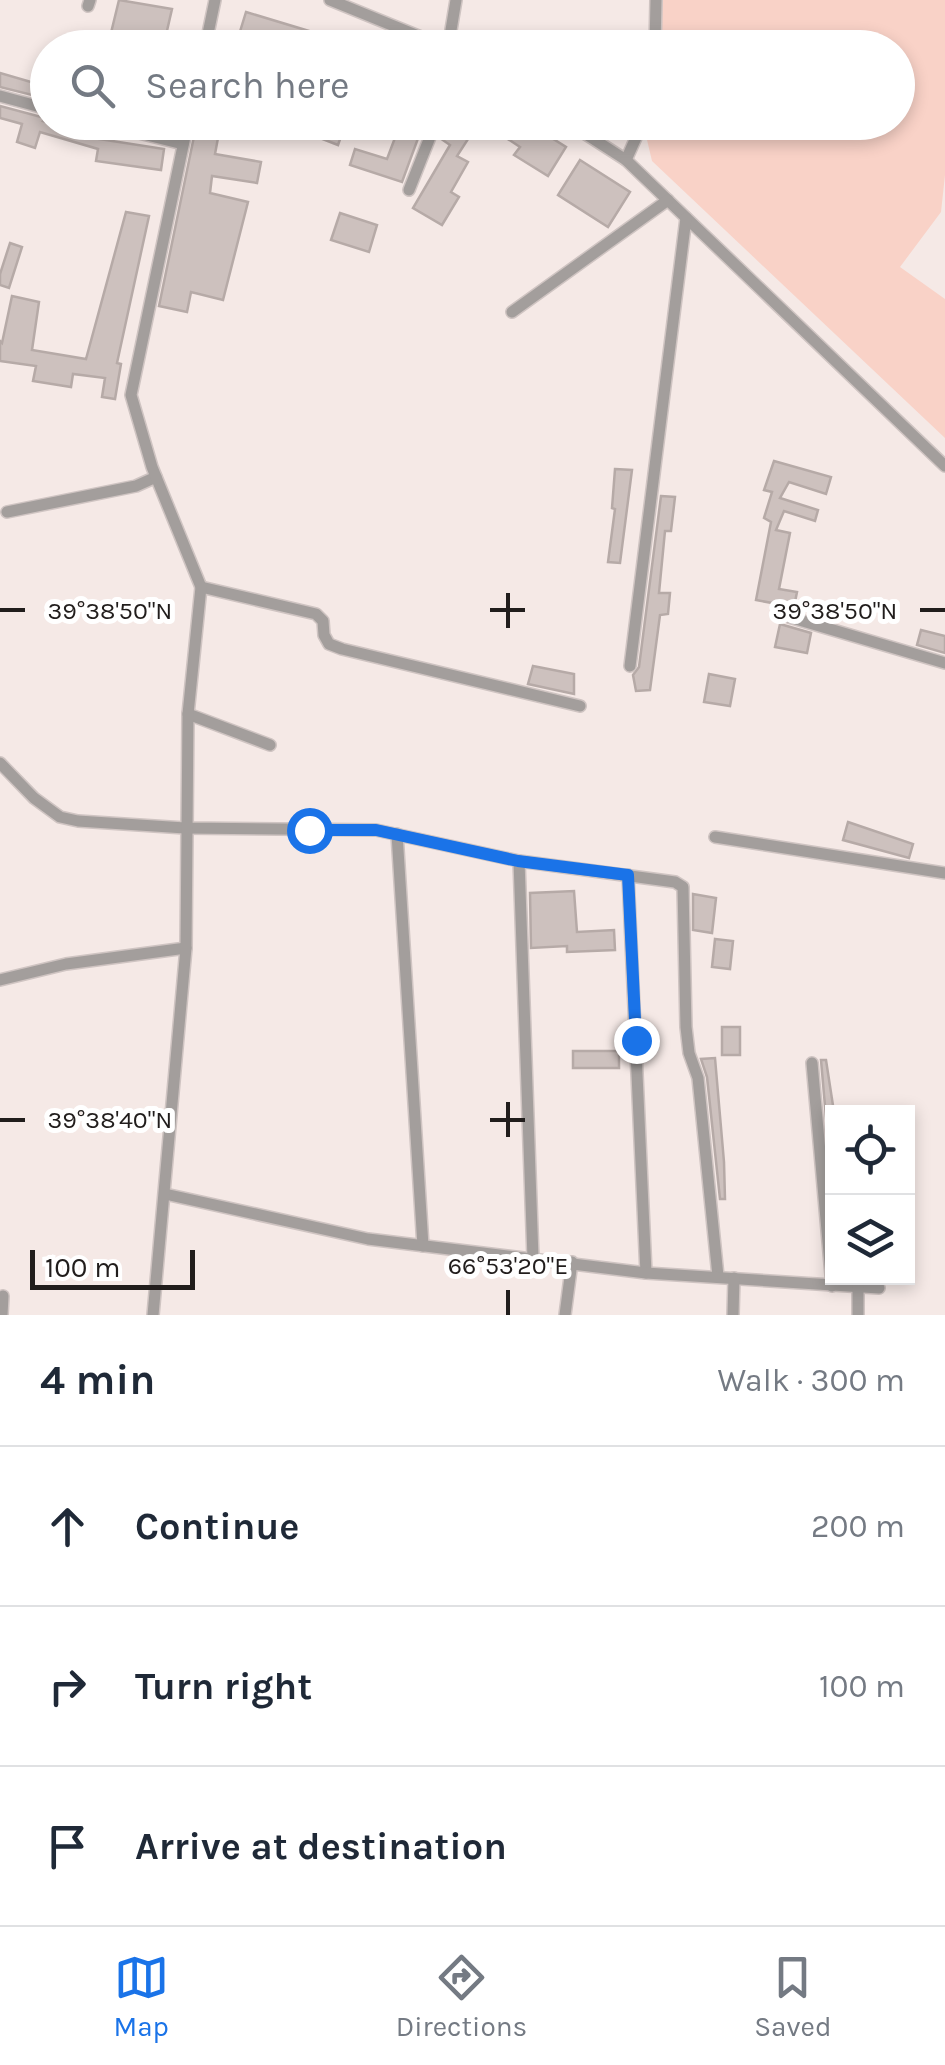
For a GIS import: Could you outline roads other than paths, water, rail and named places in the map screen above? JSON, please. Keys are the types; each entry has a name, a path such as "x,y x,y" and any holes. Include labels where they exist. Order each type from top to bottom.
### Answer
{"street":[{"path":"208,30 215,0"},
{"path":"330,0 404,30"},
{"path":"451,30 456,0"},
{"path":"655,30 656,0"},
{"path":"0,96 30,104"},
{"path":"167,140 183,144"},
{"path":"153,1315 186,948 188,714 201,587 156,477 131,395 184,140"},
{"path":"409,190 429,140"},
{"path":"595,140 626,160 945,466"},
{"path":"626,160 634,140"},
{"path":"512,312 668,200"},
{"path":"630,666 686,218"},
{"path":"6,512 136,486 156,477"},
{"path":"201,587 316,614 324,620 324,635 329,644 342,649 580,706"},
{"path":"788,617 945,663"},
{"path":"188,714 270,744"},
{"path":"0,763 34,798 60,816 78,822 185,828 376,830 518,861 682,886 686,1027 689,1053 698,1078 718,1276"},
{"path":"397,834 422,1246"},
{"path":"715,837 945,872"},
{"path":"518,861 533,1258"},
{"path":"628,875 646,1273"},
{"path":"0,980 66,964 186,948"},
{"path":"812,1062 832,1286"},
{"path":"165,1194 368,1239 646,1273 879,1288"},
{"path":"565,1315 572,1262"},
{"path":"734,1278 734,1315"},
{"path":"858,1288 858,1315"},
{"path":"2,1315 3,1296"}]}
